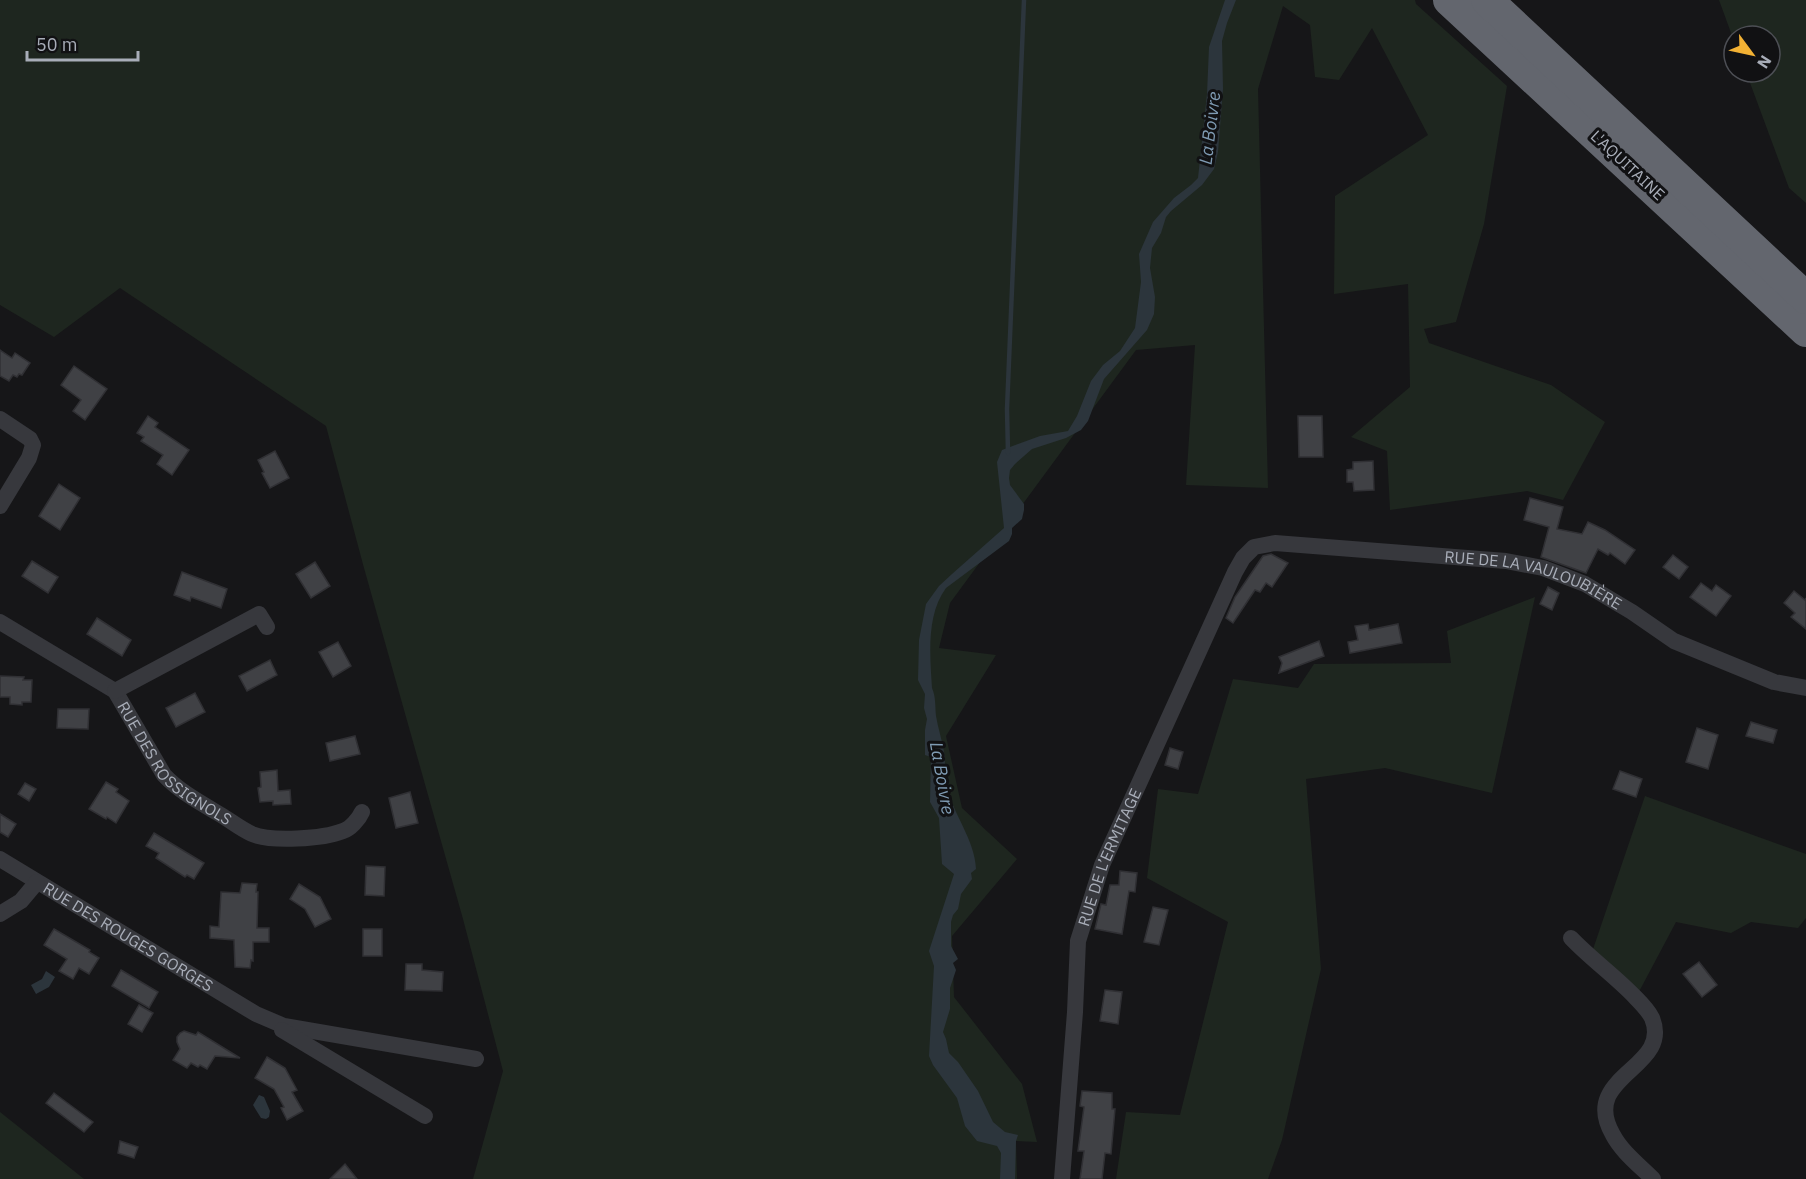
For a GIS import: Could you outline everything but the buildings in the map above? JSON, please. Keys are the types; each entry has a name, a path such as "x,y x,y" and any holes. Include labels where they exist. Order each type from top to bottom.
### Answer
{"highway":[{"name":"L'AQUITAINE","path":"1449,0 1806,331"},
{"name":"L'AQUITAINE","path":"1487,0 1806,298"}],"street":[{"path":"0,419 30,439 33,445 29,458 0,506"},
{"name":"RUE DE LA VAULOUBIÈRE","path":"1243,558 1254,547 1275,543 1506,561 1543,568 1585,584 1674,641 1774,682 1806,688"},
{"name":"RUE DE L’ERMITAGE","path":"1062,1179 1078,941 1102,865 1209,627 1243,558"},
{"path":"115,691 259,614 267,627"},
{"name":"RUE DES ROSSIGNOLS","path":"0,622 115,691 164,776 182,792 252,834 277,840 322,836 345,831 362,812"},
{"name":"RUE DES ROUGES GORGES","path":"0,859 425,1116"},
{"path":"0,914 21,901 37,882"},
{"path":"1571,938 1622,983 1651,1016 1655,1028 1651,1050 1614,1088 1606,1101 1604,1113 1613,1136 1653,1179"},
{"name":"RUE DES ROUGES GORGES","path":"256,1014 284,1026 476,1059"}],"shaded area":[{"path":"0,0 1415,0 1416,4 1507,86 1484,224 1456,322 1424,329 1429,343 1551,385 1605,422 1563,500 1527,491 1390,510 1387,451 1351,437 1410,387 1408,284 1334,294 1335,196 1428,135 1372,28 1339,80 1315,77 1310,25 1283,6 1258,89 1268,488 1186,485 1195,345 1136,350 950,603 939,648 996,655 946,736 962,808 1017,859 952,936 954,997 1022,1084 1037,1142 1016,1141 1017,1179 473,1179 503,1071 326,426 120,288 54,337 0,305"},
{"path":"1719,0 1806,0 1806,203 1789,188 1750,84 1782,84 1782,24 1728,24"},
{"path":"1535,597 1492,793 1385,768 1306,779 1321,969 1282,1140 1268,1179 1116,1179 1126,1112 1180,1115 1228,922 1147,878 1158,789 1198,794 1233,679 1298,688 1314,664 1451,663 1447,631"},
{"path":"1645,796 1806,854 1806,918 1798,928 1751,922 1731,933 1676,922 1633,1003 1589,961"},
{"path":"0,1112 84,1179 0,1179"}],"water":[{"path":"1225,0 1236,0 1222,41 1223,89 1218,152 1214,169 1202,185 1166,217 1161,233 1152,248 1150,268 1155,297 1154,314 1147,330 1104,379 1088,421 1081,430 1066,438 1032,449 1010,470 1010,485 1024,504 1022,519 1012,528 1009,541 946,588 932,623 930,649 932,688 944,752 946,785 972,848 976,869 971,873 972,879 961,894 958,909 951,922 951,946 958,959 953,963 956,970 950,988 950,1009 943,1032 949,1053 978,1091 993,1122 1005,1132 1018,1135 1015,1179 1000,1179 1001,1153 997,1146 977,1141 965,1126 957,1098 929,1056 934,966 929,951 954,874 942,864 939,818 930,802 931,757 925,755 927,719 924,708 925,694 918,680 919,640 926,604 939,586 1004,528 997,462 1002,450 1040,436 1068,431 1077,416 1091,381 1103,365 1120,351 1135,328 1141,282 1139,254 1153,222 1174,198 1198,178 1207,94 1209,47"},
{"path":"46,971 55,977 49,987 36,994 31,985 42,979"},
{"path":"259,1095 264,1097 270,1111 266,1119 261,1118 253,1105"}],"waterway":[{"name":"La Boivre","path":"1008,453 1007,409 1024,0"}]}
